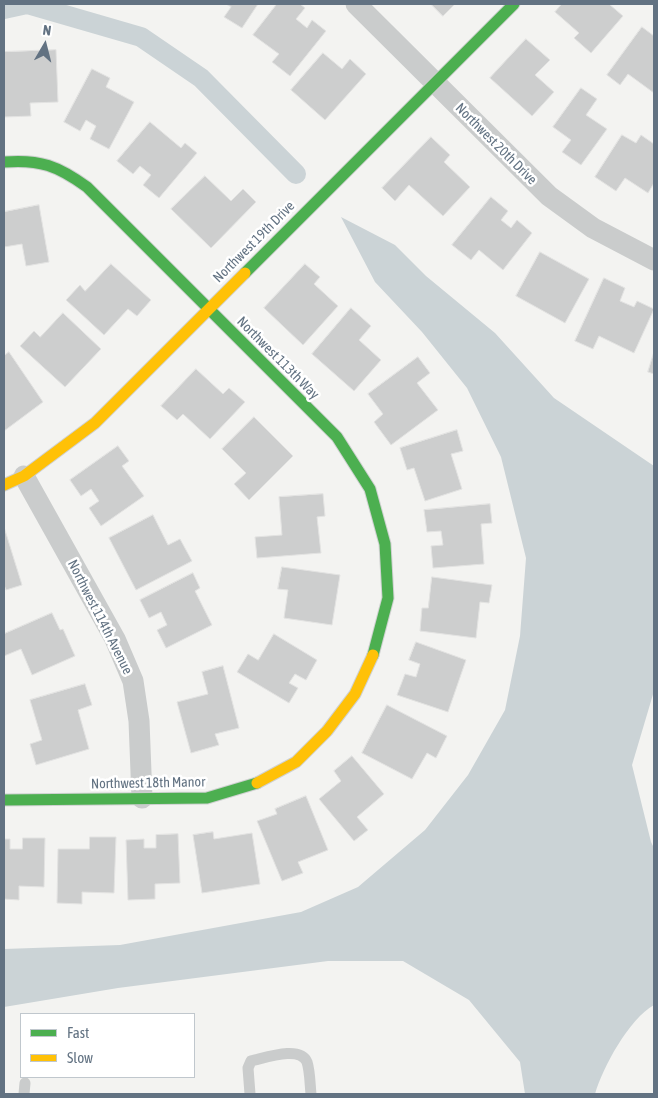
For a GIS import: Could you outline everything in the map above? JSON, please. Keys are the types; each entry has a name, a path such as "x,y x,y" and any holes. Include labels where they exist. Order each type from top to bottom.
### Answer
{"street":[{"name":"Northwest 20th Drive","path":"356,4 549,196 593,228 654,260"},
{"name":"Northwest 19th Drive","path":"4,485 24,476 95,423 514,4"},
{"name":"Northwest 113th Way","path":"4,162 28,159 60,168 87,187 337,437 370,489 385,544 388,598 375,649"},
{"name":"Northwest 114th Avenue","path":"24,476 114,639 133,681 140,721 142,798"},
{"name":"Northwest 18th Manor","path":"4,800 207,798 255,784 296,762 327,731 355,694 375,649"}],"lane":[{"path":"250,1094 248,1068 251,1061 290,1053 300,1055 306,1061 311,1094"}],"shaded area":[{"path":"341,217 395,245 426,276 495,333 554,398 654,466 654,691 632,765 654,848 654,1005 635,1021 626,1032 604,1071 595,1094 525,1094 520,1062 469,1000 403,961 328,961 118,988 4,1007 4,949 120,945 301,912 358,887 425,830 468,775 505,710 520,636 526,558 501,457 467,388 422,332 375,282"}],"building":[{"path":"226,4 258,4 242,28 224,17 231,7"},
{"path":"277,4 300,4 305,8 296,19 307,28 312,20 326,31 290,76 272,62 279,54 253,35"},
{"path":"431,4 455,4 443,16"},
{"path":"562,4 609,4 623,16 591,53 574,38 579,33 555,12"},
{"path":"642,27 654,36 654,93 628,74 620,85 607,75"},
{"path":"526,39 550,60 535,75 554,92 532,116 490,78"},
{"path":"56,50 58,102 30,103 31,116 4,117 4,52"},
{"path":"323,53 342,69 350,59 366,74 325,120 291,90"},
{"path":"92,69 110,78 106,87 134,102 109,149 90,139 96,126 86,120 80,131 64,122"},
{"path":"581,88 597,99 586,115 607,129 581,165 562,152 571,140 553,127"},
{"path":"150,122 181,148 185,143 197,153 159,198 143,185 151,175 140,166 133,174 117,161"},
{"path":"622,135 636,143 641,135 654,144 654,183 648,193 625,178 616,191 595,177"},
{"path":"431,137 450,155 444,162 470,187 443,216 409,185 395,201 382,188"},
{"path":"205,176 231,201 243,189 256,202 211,248 171,209"},
{"path":"491,197 508,211 501,220 511,228 517,220 532,233 503,270 479,250 471,260 452,245"},
{"path":"39,205 49,262 26,266 22,244 4,247 4,212"},
{"path":"540,252 589,279 565,323 516,296"},
{"path":"111,264 151,300 137,316 128,309 104,335 66,300 80,285 85,291"},
{"path":"305,264 320,277 314,284 338,306 303,345 264,308"},
{"path":"604,278 625,288 620,301 634,307 637,301 654,309 634,353 599,336 593,349 575,341"},
{"path":"351,308 371,326 359,340 381,360 354,391 312,354"},
{"path":"63,313 101,349 65,387 20,346 34,331 40,337"},
{"path":"9,352 43,402 4,431 4,356"},
{"path":"654,352 654,374 648,372"},
{"path":"418,357 430,373 417,383 438,410 391,445 374,422 383,414 368,394"},
{"path":"196,369 223,394 229,388 245,402 210,439 183,414 177,420 161,406"},
{"path":"254,417 293,456 249,500 234,484 246,473 222,449"},
{"path":"457,430 463,451 451,454 462,489 425,501 414,468 407,470 400,448"},
{"path":"118,446 129,461 122,466 144,496 101,526 89,508 99,501 91,489 81,496 70,480"},
{"path":"323,494 325,516 317,517 321,553 257,558 255,537 282,535 279,497"},
{"path":"490,504 492,523 481,524 484,564 433,568 431,546 443,545 441,531 427,532 424,510"},
{"path":"153,515 168,545 180,539 192,561 136,590 109,538"},
{"path":"4,527 22,585 6,590 4,585"},
{"path":"282,567 340,575 332,625 284,618 288,590 278,589"},
{"path":"193,573 200,588 195,591 212,625 166,648 157,630 167,625 161,612 149,618 140,600"},
{"path":"432,577 492,585 489,603 480,602 476,638 420,631 422,608 428,608"},
{"path":"52,613 60,630 63,629 75,656 32,675 21,649 4,656 4,634"},
{"path":"274,634 317,660 306,680 295,674 289,683 298,688 289,703 237,672 248,654 258,660"},
{"path":"416,642 466,660 448,712 397,695 405,674 416,677 420,664 409,660"},
{"path":"223,666 239,728 215,734 219,745 191,753 177,702 208,694 202,672"},
{"path":"85,684 92,705 78,710 89,749 36,765 30,744 42,740 30,700"},
{"path":"387,705 447,736 436,758 427,753 412,779 362,753"},
{"path":"352,756 384,794 357,817 368,830 354,841 319,799 341,781 334,771"},
{"path":"306,796 328,850 298,862 303,873 282,881 257,821 277,814 275,809"},
{"path":"213,832 214,839 252,833 260,884 202,893 193,835"},
{"path":"178,834 180,883 155,884 155,899 128,900 126,840 144,839 144,848 156,848 156,835"},
{"path":"90,837 116,837 114,893 82,892 82,904 57,903 58,849 89,849"},
{"path":"23,838 45,838 44,887 19,886 19,900 4,899 4,839 10,839 10,849 22,849"}],"waterway":[{"path":"4,9 27,4 141,37 201,78 296,174"}],"traffic: fast":[{"path":"245,273 514,4"},
{"path":"4,162 17,161 48,166 67,174 87,187 337,437 370,489 385,544 388,598 373,655"},
{"path":"4,800 207,798 257,783"}],"traffic: slow":[{"path":"4,485 24,476 95,423 245,273"},
{"path":"257,783 296,762 327,731 355,694 373,655"}]}
